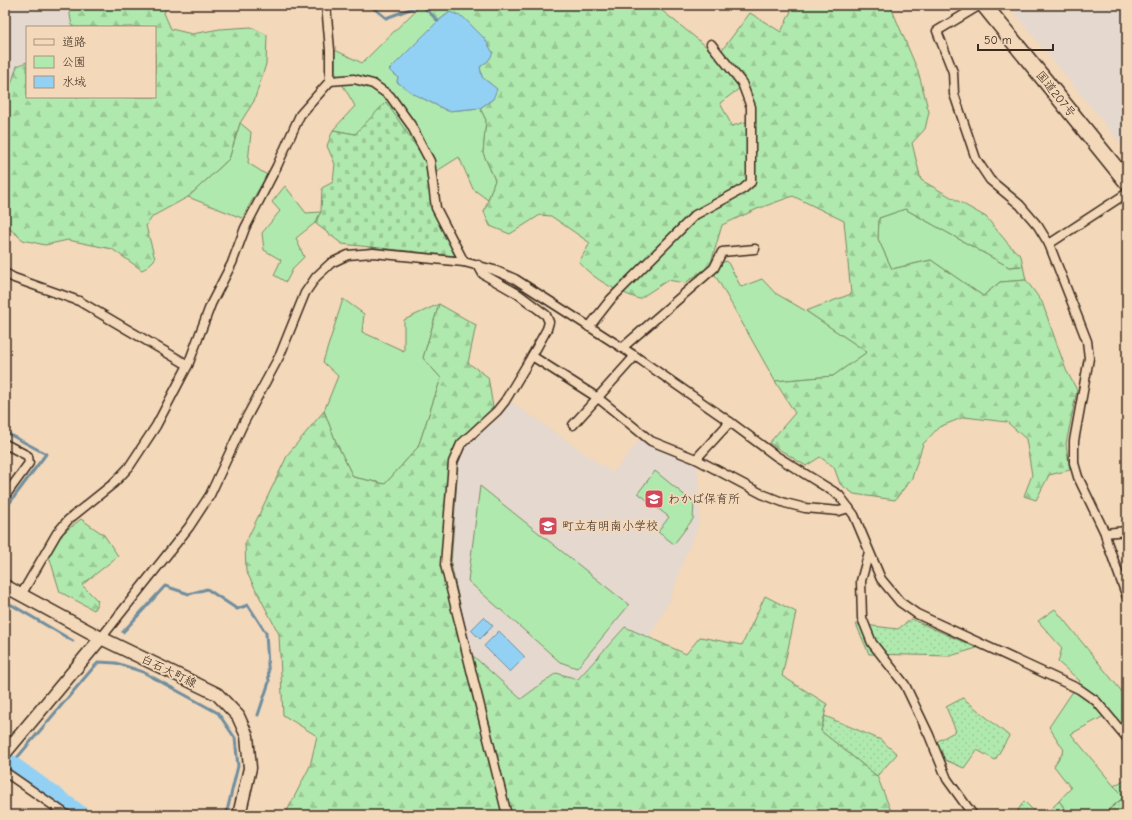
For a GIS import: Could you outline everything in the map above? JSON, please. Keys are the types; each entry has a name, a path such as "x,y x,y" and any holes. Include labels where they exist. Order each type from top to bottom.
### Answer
{"highway":[{"name":"国道207号","path":"984,5 1127,182"}],"main road":[{"name":"白石大町線","path":"5,586 101,638 217,694 238,716 247,736 250,768 240,815"},
{"path":"5,753 101,638"}],"street":[{"path":"326,5 330,50 330,82"},
{"path":"980,5 937,31 953,72 954,94 976,160 990,180 1020,205 1038,226 1049,244 1087,341 1090,358 1074,441 1074,463 1078,477 1105,533 1127,597"},
{"path":"589,327 611,299 695,215 743,189 751,182 751,107 742,83 711,44"},
{"path":"21,595 60,529 68,520 114,483 128,467 156,426 188,365 211,304 232,263 245,228 277,166 300,115 330,82 354,79 372,84 390,96 411,125 430,161 436,208 464,262"},
{"path":"1049,244 1127,193"},
{"path":"622,348 714,268 722,252 755,249"},
{"path":"101,638 189,527 210,495 243,424 280,355 304,293 316,277 331,263 348,255 373,253 464,262 494,270 515,279 635,356 776,456 839,494 854,515 881,579 900,602 917,614 1079,689 1096,701 1127,738"},
{"path":"478,265 483,274 518,294 546,315 549,322 547,329 532,356 497,412 461,444 453,462 445,565 507,815"},
{"path":"5,273 14,278 79,301 188,365"},
{"path":"532,356 598,398 651,441 696,459 762,494 785,503 805,508 839,511 849,508"},
{"path":"573,425 635,356"},
{"path":"696,459 730,422"},
{"path":"5,444 28,456 29,463 5,496"},
{"path":"1105,533 1127,531"},
{"path":"869,552 861,581 862,618 872,643 905,685 929,735 947,779 973,815"},
{"path":"6,773 67,815"}],"shaded area":[{"path":"5,5 66,5 69,8 72,26 26,26 26,62 17,66 5,103"},
{"path":"1009,5 1127,5 1127,151 1023,24"},
{"name":"町立有明南小学校","path":"512,402 613,473 640,439 692,463 697,463 700,507 698,527 683,561 670,600 649,638 624,627 578,679 556,673 521,699 471,654 451,564 458,464 463,447 500,416"}],"green space":[{"path":"66,5 167,5 164,13 171,29 192,34 220,29 251,27 267,35 266,64 254,101 240,123 229,159 188,197 153,216 146,226 155,259 142,270 112,249 68,240 45,245 23,240 10,229 5,206 5,103 17,66 26,62 26,98 156,98 156,26 72,26 69,8"},
{"path":"421,5 438,21 389,70 398,77 397,82 414,94 448,111 480,108 486,120 483,153 495,180 488,200 473,189 459,157 429,176 355,134 333,130 355,106 335,72 335,50 362,63"},
{"path":"422,5 655,5 707,47 716,58 750,13 781,32 794,5 890,5 918,71 929,112 925,129 912,143 921,180 986,217 1010,246 1021,256 1023,266 1009,267 905,209 879,218 878,239 892,269 931,260 983,296 1000,282 1026,280 1042,302 1066,370 1077,390 1066,444 1070,470 1049,475 1036,500 1024,496 1032,475 1026,439 1007,422 964,417 939,427 923,444 912,478 895,500 854,494 840,484 834,467 820,457 806,466 769,443 795,413 775,381 833,376 867,352 806,311 851,294 844,221 793,196 757,209 722,225 710,266 685,283 668,280 639,299 623,293 599,280 585,269 579,262 590,243 551,216 540,215 510,234 490,226 484,212 495,180 483,153 486,120 480,108 493,99 482,77 480,67 489,60 450,12 438,21","holes":["740,88 755,119 732,126 720,103"]},
{"path":"386,102 424,158 429,176 431,207 455,256 342,244 315,223 321,212 322,188 333,182 335,164 327,146 333,130 355,134"},
{"path":"240,123 251,132 248,163 267,175 242,218 188,197 229,159"},
{"path":"285,186 306,213 321,212 315,223 296,238 304,257 294,267 286,282 274,275 281,260 264,250 262,233 280,211 272,202"},
{"path":"905,209 1009,267 1023,266 1026,280 1000,282 983,296 931,260 892,269 878,239 879,218"},
{"path":"727,261 741,287 762,279 775,293 806,311 867,352 833,376 775,381 710,266"},
{"path":"343,299 364,314 362,332 404,351 404,320 439,304 423,358 441,378 418,447 385,484 353,477 336,442 324,411 338,376 323,362"},
{"path":"439,304 476,325 468,363 488,377 493,407 463,447 458,464 451,564 471,654 521,699 556,673 578,679 625,627 686,654 700,637 742,645 765,596 796,612 782,676 827,704 821,731 877,776 891,811 889,815 285,815 310,766 317,736 283,715 279,634 246,571 245,544 288,454 324,411 336,442 353,477 385,484 418,447 441,378 423,358"},
{"path":"655,471 694,503 693,519 674,544 658,532 669,517 638,493"},
{"path":"480,486 629,605 577,668 560,662 468,581"},
{"path":"81,519 104,535 118,556 82,585 98,601 94,610 60,592 49,556 62,534"},
{"path":"1055,609 1123,693 1123,709 1127,716 1127,743 1104,716 1071,734 1114,786 1125,796 1102,815 1070,815 1059,801 1071,788 1054,766 1064,750 1049,727 1080,681 1058,662 1062,648 1038,621"},
{"path":"911,619 977,648 950,656 869,654 856,624 898,629"},
{"path":"963,698 1009,736 995,760 977,750 964,768 945,760 936,742 956,731 946,707"},
{"path":"825,716 881,740 897,754 877,776 821,731"},
{"path":"1127,778 1127,815 1102,815 1125,797 1114,786"},
{"path":"1024,801 1038,815 1015,815"},
{"path":"1059,801 1070,815 1045,815"}],"water":[{"path":"450,12 463,17 485,39 493,53 489,60 480,67 482,77 497,89 493,99 480,108 448,111 414,94 397,82 398,77 389,70 438,21"},
{"path":"484,617 493,626 480,639 471,630"},
{"path":"499,631 525,657 510,672 484,646"}],"waterway":[{"path":"370,5 386,18 421,5"},
{"path":"422,5 438,21"},
{"path":"5,432 46,454 5,509"},
{"path":"123,632 165,586 189,594 207,589 237,609 248,605 266,633 269,682 258,715"},
{"path":"5,601 73,641"},
{"path":"5,772 99,662 116,663 143,672 218,713 235,738 238,766 226,815"},
{"path":"5,760 81,815"}],"place":[{"name":"わかば保育所","path":"654,499"},
{"name":"町立有明南小学校","path":"548,526"}]}
